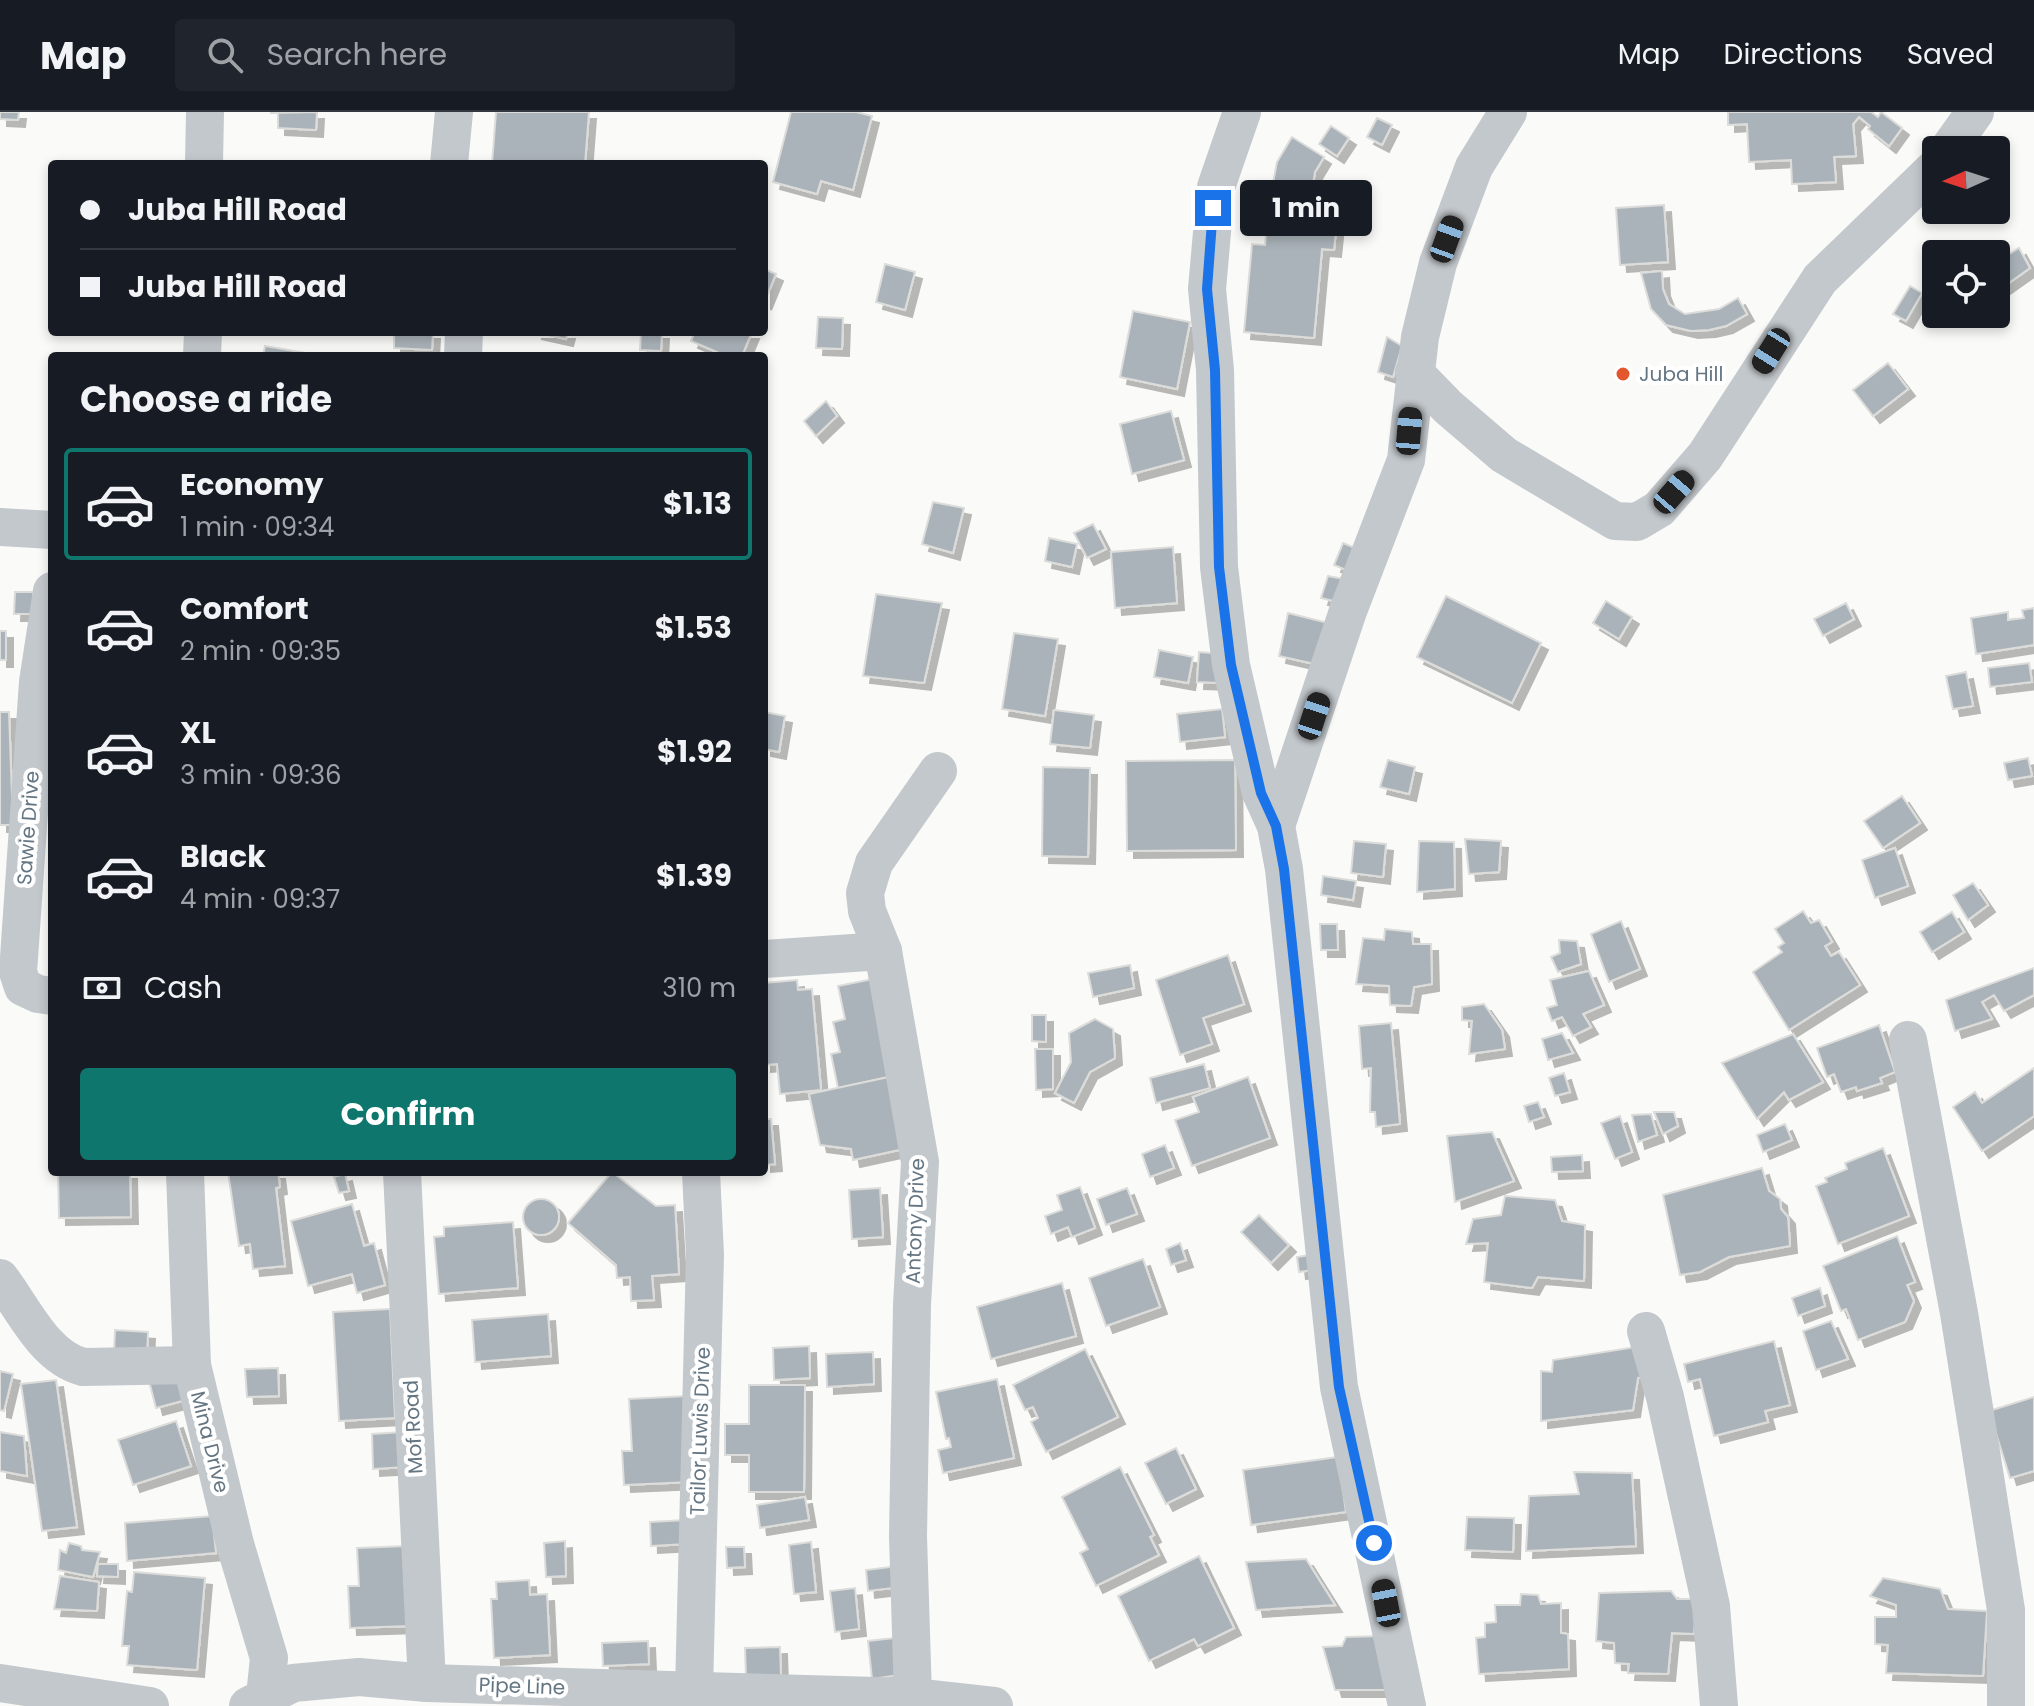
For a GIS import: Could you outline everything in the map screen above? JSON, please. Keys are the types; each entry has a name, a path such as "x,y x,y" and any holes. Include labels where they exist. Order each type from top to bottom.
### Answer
{"street":[{"path":"204,160 205,112"},
{"path":"449,160 454,112"},
{"path":"1242,112 1216,187 1207,289 1215,370 1219,567 1231,665 1261,793 1276,826 1298,994 1339,1387 1407,1706"},
{"path":"1276,826 1348,611 1406,460 1414,372 1438,263 1474,167 1508,112"},
{"path":"1958,136 1975,112"},
{"path":"1414,372 1448,407 1504,455 1615,521 1637,522 1659,509 1705,456 1820,279 1922,181"},
{"path":"0,527 48,530"},
{"name":"Sawie Drive","path":"48,617 38,682 18,972 23,987 48,995"},
{"name":"Antony Drive","path":"913,1697 908,1505 912,1305 920,1162 883,951 867,911 865,893 874,863 938,771"},
{"path":"768,959 883,951"},
{"path":"1908,1040 1959,1313 2006,1610 2006,1706"},
{"name":"Mina Drive","path":"185,1176 192,1365 235,1544 267,1647 259,1703"},
{"name":"Mof Road","path":"402,1176 427,1683"},
{"name":"Tailor Luwis Drive","path":"694,1690 705,1255 701,1176"},
{"path":"0,1278 53,1351 67,1363 83,1367 192,1365"},
{"path":"1646,1331 1665,1397 1711,1606 1719,1706"},
{"name":"Pipe Line","path":"259,1703 293,1683 346,1678 913,1697 994,1706"},
{"path":"0,1683 150,1706"}],"building":[{"path":"0,112 19,112 18,120 0,119"},
{"path":"317,112 316,130 278,128 278,113 270,113"},
{"path":"496,112 589,112 585,160 492,160"},
{"path":"791,112 856,112 872,116 853,190 821,181 817,194 773,182"},
{"path":"1728,112 1871,112 1878,117 1881,112 1902,128 1889,146 1859,117 1853,124 1856,156 1834,157 1836,182 1792,184 1791,160 1749,162 1747,124 1728,125"},
{"path":"1377,118 1392,125 1382,145 1367,137"},
{"path":"1331,126 1349,138 1337,156 1319,144"},
{"path":"1292,137 1324,157 1315,172 1309,208 1269,204 1277,162"},
{"path":"1269,204 1338,211 1334,250 1322,249 1314,338 1244,332 1252,244 1265,245"},
{"path":"1664,205 1668,262 1620,265 1616,208"},
{"path":"2019,248 2030,268 2010,282 2010,253"},
{"path":"885,264 915,272 905,310 876,302"},
{"path":"768,271 776,274 768,293"},
{"path":"1662,271 1663,289 1669,304 1685,314 1719,309 1738,298 1747,314 1726,326 1709,330 1691,331 1666,325 1651,309 1641,273"},
{"path":"1910,286 1922,293 1906,321 1893,314"},
{"path":"1133,311 1190,322 1177,389 1120,377"},
{"path":"818,317 843,318 842,349 816,348"},
{"path":"394,336 433,336 432,350 394,348"},
{"path":"641,336 662,336 661,351 640,350"},
{"path":"693,336 750,336 744,352 717,352 691,341"},
{"path":"1387,337 1402,346 1393,377 1378,372"},
{"path":"265,346 300,352 264,352"},
{"path":"1888,363 1908,389 1873,416 1853,390"},
{"path":"826,401 837,416 816,436 804,421"},
{"path":"1171,411 1184,460 1132,474 1120,424"},
{"path":"933,502 964,508 953,553 922,544"},
{"path":"1093,524 1106,549 1087,558 1074,533"},
{"path":"1049,538 1077,544 1072,567 1045,561"},
{"path":"1343,543 1360,550 1351,572 1334,565"},
{"path":"1173,547 1177,603 1115,608 1111,552"},
{"path":"1328,576 1349,580 1342,603 1321,598"},
{"path":"15,592 33,592 34,614 14,614"},
{"path":"876,594 942,603 924,683 863,676"},
{"path":"1446,596 1541,643 1512,703 1417,657"},
{"path":"1606,601 1632,617 1619,639 1593,623"},
{"path":"1846,603 1854,619 1823,636 1814,619"},
{"path":"2034,608 2034,645 1976,654 1971,618 2008,612 2008,620 2024,618 2022,610"},
{"path":"1288,613 1328,623 1319,665 1279,656"},
{"path":"0,631 6,631 6,660 0,660"},
{"path":"1014,633 1058,639 1045,716 1002,709"},
{"path":"1159,650 1193,657 1188,683 1154,677"},
{"path":"1199,652 1223,654 1221,683 1197,682"},
{"path":"2029,663 2032,682 1990,687 1988,668"},
{"path":"1966,672 1973,706 1953,709 1946,676"},
{"path":"1222,709 1225,737 1180,742 1177,714"},
{"path":"1054,710 1094,715 1090,748 1050,744"},
{"path":"0,712 9,712 13,825 0,825"},
{"path":"768,713 785,716 779,752 768,750"},
{"path":"2028,758 2032,776 2008,780 2004,763"},
{"path":"1235,760 1236,850 1127,851 1126,761"},
{"path":"1388,760 1415,767 1409,794 1380,787"},
{"path":"1043,767 1090,768 1088,857 1042,856"},
{"path":"1902,796 1920,823 1883,848 1864,821"},
{"path":"1465,839 1501,841 1499,872 1469,874"},
{"path":"1354,841 1386,844 1383,877 1351,873"},
{"path":"1419,841 1454,842 1455,889 1417,892"},
{"path":"1895,848 1908,886 1875,898 1862,860"},
{"path":"1323,876 1356,881 1353,900 1321,895"},
{"path":"1973,883 1988,905 1968,920 1953,895"},
{"path":"1803,911 1811,923 1819,920 1832,942 1825,946 1831,956 1839,952 1860,985 1789,1030 1753,972 1782,952 1778,947 1784,943 1775,929"},
{"path":"1952,912 1964,932 1932,952 1920,932"},
{"path":"1621,921 1640,969 1609,982 1591,934"},
{"path":"1320,924 1337,924 1338,950 1321,950"},
{"path":"1385,929 1412,932 1413,944 1431,944 1432,984 1414,987 1411,1006 1390,1005 1389,986 1356,984 1363,938 1384,940"},
{"path":"1559,940 1577,941 1581,964 1558,972 1551,957 1560,953"},
{"path":"1228,955 1244,1004 1203,1018 1212,1044 1180,1055 1156,980"},
{"path":"1130,965 1134,988 1093,997 1088,973"},
{"path":"2034,968 2034,995 2004,1011 1994,995 1982,1002 1992,1019 1955,1031 1946,1000"},
{"path":"1589,971 1604,1005 1583,1014 1591,1027 1573,1036 1562,1017 1552,1021 1547,1008 1557,1005 1550,980"},
{"path":"878,978 898,1075 838,1088 831,1054 840,1052 833,1022 845,1019 838,986"},
{"path":"797,980 798,990 812,989 821,1090 780,1094 777,1064 768,1065 768,983"},
{"path":"1484,1004 1502,1030 1505,1049 1469,1054 1472,1021 1462,1020 1462,1007"},
{"path":"1032,1015 1046,1015 1046,1042 1032,1041"},
{"path":"1095,1019 1113,1029 1115,1058 1090,1072 1074,1103 1055,1093 1071,1062 1069,1033"},
{"path":"1391,1023 1400,1124 1376,1127 1375,1112 1370,1112 1371,1068 1362,1069 1359,1026"},
{"path":"1879,1025 1895,1072 1880,1078 1882,1083 1857,1091 1856,1087 1841,1092 1834,1074 1827,1077 1817,1048"},
{"path":"1562,1033 1573,1053 1548,1060 1542,1039"},
{"path":"1793,1034 1823,1082 1789,1100 1784,1092 1757,1119 1722,1063"},
{"path":"1035,1049 1053,1049 1053,1089 1036,1090"},
{"path":"1204,1064 1210,1088 1156,1103 1150,1078"},
{"path":"2034,1068 2034,1116 1982,1151 1953,1107 1975,1092 1982,1103"},
{"path":"1564,1073 1570,1092 1555,1096 1549,1078"},
{"path":"898,1075 913,1147 853,1160 851,1149 820,1145 809,1094"},
{"path":"1248,1077 1270,1138 1192,1166 1175,1120 1199,1112 1193,1097"},
{"path":"1538,1102 1544,1117 1529,1122 1524,1106"},
{"path":"1654,1112 1674,1112 1678,1126 1663,1134"},
{"path":"1651,1114 1657,1135 1638,1142 1632,1115"},
{"path":"1620,1116 1632,1152 1615,1159 1601,1123"},
{"path":"768,1119 771,1119 775,1164 768,1165"},
{"path":"1785,1124 1792,1140 1763,1152 1757,1135"},
{"path":"1492,1132 1514,1181 1455,1202 1447,1136"},
{"path":"1165,1145 1174,1168 1150,1177 1142,1154"},
{"path":"1883,1148 1909,1216 1838,1244 1816,1186 1827,1182 1825,1178 1847,1169 1845,1163"},
{"path":"1582,1155 1583,1171 1552,1172 1551,1157"},
{"path":"1762,1168 1769,1191 1780,1199 1781,1209 1788,1217 1790,1246 1729,1257 1700,1272 1680,1275 1663,1195"},
{"path":"58,1176 130,1176 131,1217 59,1218"},
{"path":"229,1176 279,1176 280,1187 276,1188 285,1266 253,1269 250,1244 239,1246"},
{"path":"345,1176 349,1191 339,1193 334,1177"},
{"path":"609,1176 617,1176 656,1206 675,1205 679,1274 652,1276 654,1300 631,1301 630,1277 617,1278 616,1265 568,1223"},
{"path":"1080,1187 1095,1228 1072,1237 1068,1227 1051,1234 1045,1216 1062,1210 1057,1195"},
{"path":"880,1188 883,1237 852,1239 849,1190"},
{"path":"1127,1188 1137,1214 1106,1225 1097,1199"},
{"path":"1505,1196 1555,1200 1562,1221 1585,1225 1584,1281 1538,1277 1532,1288 1484,1282 1488,1243 1466,1244 1473,1219 1501,1215"},
{"path":"541,1199 554,1204 559,1217 554,1230 541,1235 528,1230 523,1217 528,1204"},
{"path":"352,1204 364,1246 374,1243 385,1285 357,1293 352,1274 308,1286 291,1221"},
{"path":"1259,1215 1289,1245 1271,1263 1241,1232"},
{"path":"513,1222 518,1288 439,1294 434,1237 444,1236 444,1227"},
{"path":"1897,1236 1915,1282 1907,1285 1914,1301 1905,1322 1858,1340 1846,1309 1841,1311 1823,1266"},
{"path":"1180,1243 1186,1260 1171,1265 1166,1249"},
{"path":"1310,1255 1312,1270 1299,1272 1297,1257"},
{"path":"1143,1259 1160,1307 1106,1326 1089,1278"},
{"path":"1062,1283 1076,1336 991,1359 977,1307"},
{"path":"1820,1288 1825,1306 1798,1316 1792,1298"},
{"path":"390,1309 395,1418 339,1421 333,1312"},
{"path":"548,1314 551,1356 475,1362 472,1320"},
{"path":"1831,1321 1848,1359 1816,1370 1803,1331"},
{"path":"115,1330 148,1332 147,1353 114,1351"},
{"path":"1774,1341 1790,1405 1765,1411 1768,1422 1714,1436 1700,1379 1688,1382 1684,1364"},
{"path":"809,1346 810,1378 774,1380 773,1348"},
{"path":"1642,1346 1651,1376 1638,1378 1633,1410 1541,1421 1541,1371 1552,1372 1553,1360"},
{"path":"1085,1349 1118,1417 1046,1452 1031,1422 1038,1418 1033,1407 1025,1410 1013,1385"},
{"path":"873,1352 874,1384 827,1387 826,1354"},
{"path":"278,1368 279,1396 247,1397 245,1369"},
{"path":"0,1371 13,1374 4,1411 0,1410"},
{"path":"178,1373 186,1400 156,1408 149,1381"},
{"path":"997,1379 1014,1458 943,1473 938,1450 951,1447 949,1438 946,1439 936,1392"},
{"path":"56,1380 77,1527 42,1531 21,1384"},
{"path":"749,1385 805,1385 804,1492 749,1492 749,1455 725,1455 725,1424 749,1424"},
{"path":"687,1396 691,1482 624,1485 622,1451 632,1451 629,1399"},
{"path":"2034,1397 2034,1471 2010,1478 1989,1411"},
{"path":"176,1421 191,1466 133,1485 118,1440"},
{"path":"0,1432 24,1436 27,1476 0,1471"},
{"path":"404,1432 406,1467 373,1469 372,1434"},
{"path":"1176,1448 1196,1489 1166,1504 1145,1463"},
{"path":"1338,1457 1346,1512 1251,1525 1243,1470"},
{"path":"1120,1467 1154,1535 1150,1537 1159,1555 1096,1586 1080,1553 1088,1549 1062,1497"},
{"path":"1574,1472 1632,1473 1636,1546 1526,1551 1529,1496 1579,1494"},
{"path":"805,1497 809,1520 760,1528 757,1505"},
{"path":"212,1516 216,1553 127,1561 125,1523"},
{"path":"1467,1517 1514,1518 1513,1552 1465,1550"},
{"path":"686,1520 687,1544 651,1546 650,1522"},
{"path":"565,1541 566,1576 546,1577 544,1543"},
{"path":"811,1542 816,1592 794,1594 789,1545"},
{"path":"69,1543 81,1546 82,1550 100,1552 93,1577 58,1570 60,1550 66,1553"},
{"path":"407,1546 411,1626 350,1628 348,1586 359,1586 357,1548"},
{"path":"726,1547 744,1547 745,1567 727,1568"},
{"path":"1199,1556 1234,1628 1198,1646 1194,1639 1149,1661 1118,1596"},
{"path":"1306,1559 1335,1605 1256,1610 1246,1562"},
{"path":"98,1564 118,1564 118,1577 97,1576"},
{"path":"898,1566 901,1587 868,1591 866,1570"},
{"path":"134,1572 205,1578 197,1670 127,1665 129,1646 122,1646 127,1591 132,1592"},
{"path":"60,1576 99,1582 97,1611 54,1609"},
{"path":"1883,1578 1940,1589 1948,1609 1987,1611 1983,1676 1886,1673 1888,1645 1875,1644 1875,1617 1896,1617 1896,1605 1870,1596"},
{"path":"529,1580 530,1595 547,1594 550,1655 494,1658 491,1599 497,1599 496,1582"},
{"path":"855,1588 859,1629 835,1632 830,1591"},
{"path":"1671,1591 1677,1599 1697,1599 1694,1634 1672,1633 1668,1674 1628,1673 1629,1664 1615,1663 1614,1643 1596,1641 1599,1593"},
{"path":"1521,1594 1538,1595 1541,1604 1561,1603 1561,1633 1568,1634 1569,1669 1479,1674 1476,1638 1485,1637 1485,1623 1496,1622 1495,1605 1520,1605"},
{"path":"1382,1636 1394,1690 1335,1690 1323,1647 1342,1646 1346,1637"},
{"path":"894,1638 899,1675 872,1679 868,1641"},
{"path":"648,1641 649,1664 603,1666 602,1643"},
{"path":"780,1647 781,1677 746,1678 745,1648"}],"place":[{"name":"Juba Hill","path":"1623,374"}],"route":[{"path":"1213,208 1207,289 1215,370 1219,567 1231,665 1261,793 1276,826 1284,869 1339,1387 1374,1543"}]}
